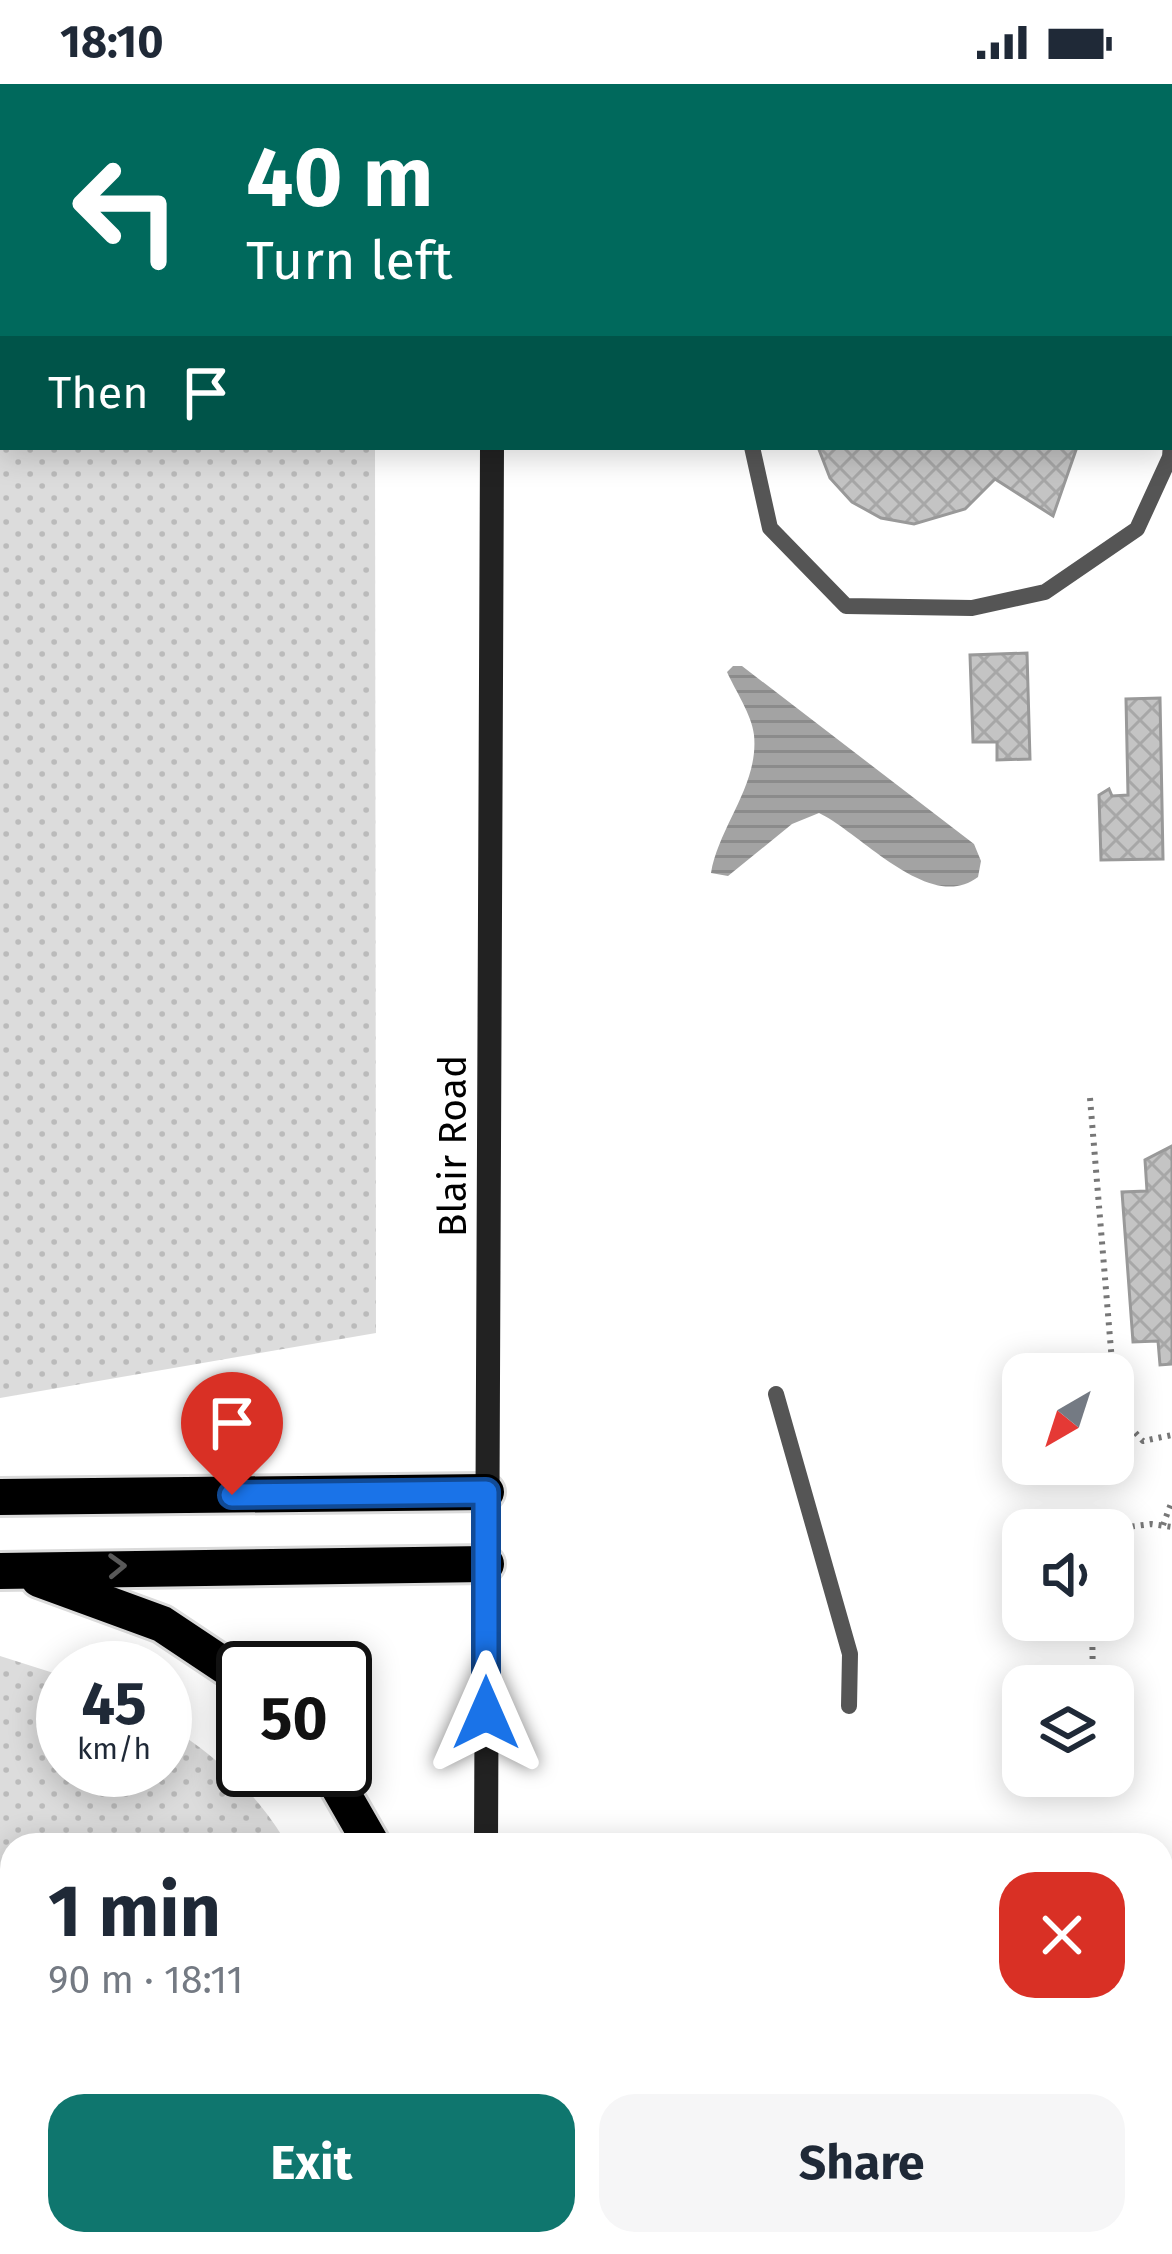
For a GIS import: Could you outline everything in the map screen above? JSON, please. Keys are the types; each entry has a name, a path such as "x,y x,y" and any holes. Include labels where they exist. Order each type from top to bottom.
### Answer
{"highway":[{"path":"0,1496 486,1492"},
{"path":"0,1571 486,1564"},
{"path":"0,1571 65,1585 130,1609 216,1658"},
{"path":"344,1797 365,1833"}],"main road":[{"name":"Blair Road","path":"486,1833 492,450"}],"lane":[{"path":"753,450 770,528 846,606 972,608 1045,592 1137,529 1171,450"},
{"path":"776,1394 850,1654 849,1706"}],"path":[{"path":"1090,1098 1111,1353"},
{"path":"1134,1432 1142,1441 1172,1435"},
{"path":"1134,1528 1167,1526 1172,1501"}],"shaded area":[{"path":"0,450 375,450 376,1333 0,1398"},
{"path":"742,666 974,844 981,861 978,877 959,886 918,878 819,813 792,824 728,876 711,873 754,753 750,719 727,672"},
{"path":"0,1656 36,1667 36,1797 192,1797 192,1742 216,1761 216,1797 252,1797 280,1833 0,1833"}],"building":[{"path":"819,450 1076,450 1053,516 995,479 965,509 914,524 881,518 852,502 830,478"},
{"path":"1027,653 1030,759 997,760 997,742 973,742 970,655"},
{"path":"1160,698 1163,859 1101,860 1099,795 1109,789 1112,796 1128,795 1126,699"},
{"path":"1172,1146 1172,1364 1160,1365 1158,1341 1133,1342 1122,1192 1147,1191 1145,1160"}],"route":[{"path":"232,1495 486,1492 486,1713"}]}
